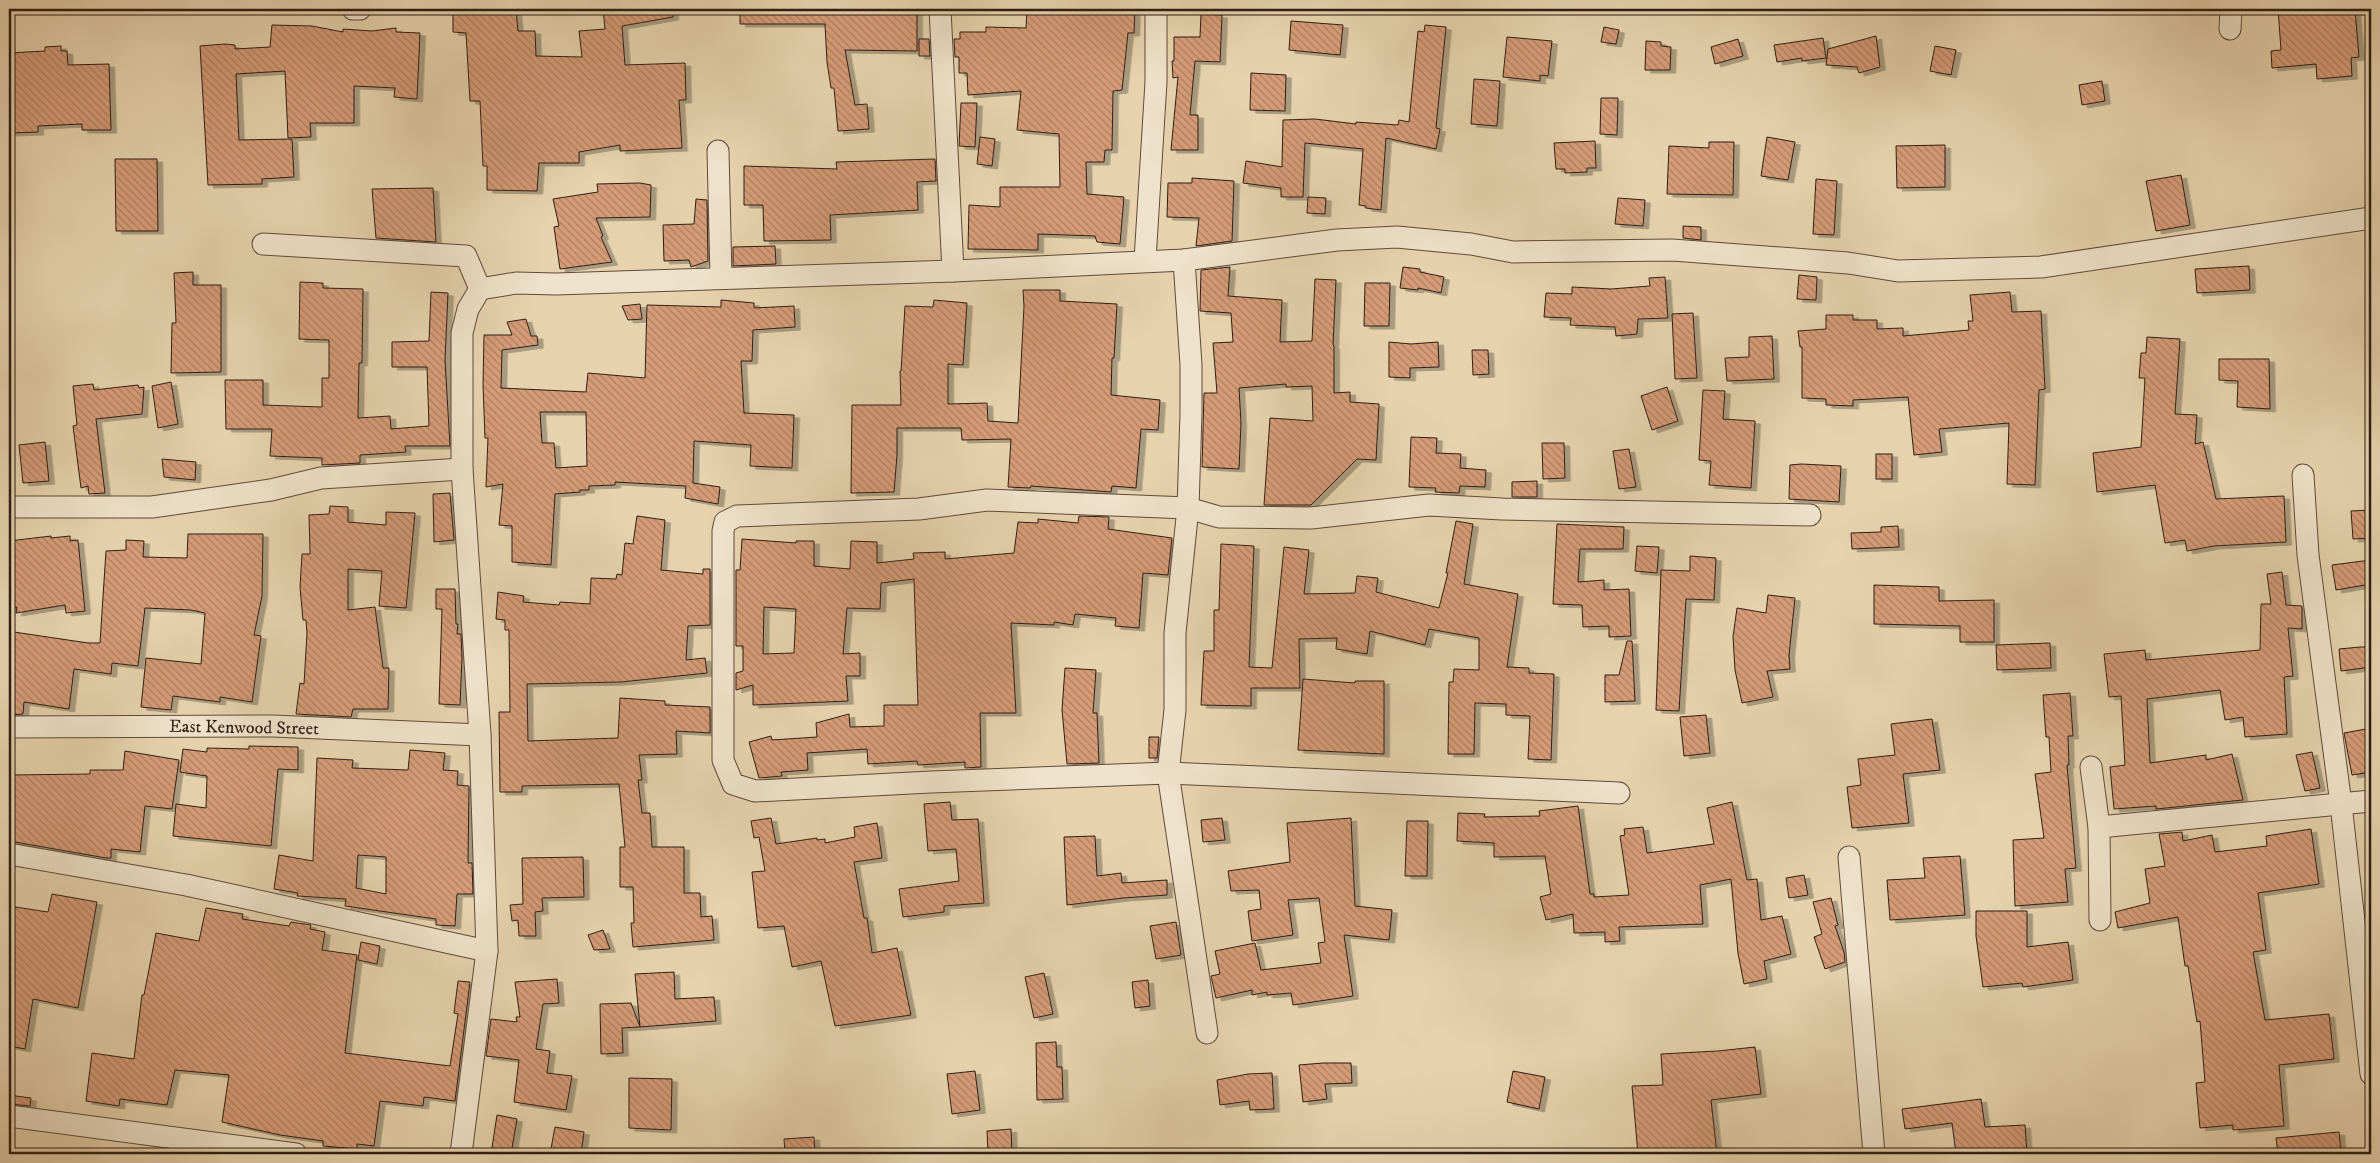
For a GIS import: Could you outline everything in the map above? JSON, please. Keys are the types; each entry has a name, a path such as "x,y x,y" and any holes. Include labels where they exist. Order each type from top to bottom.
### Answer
{"street":[{"path":"353,9 360,9"},
{"path":"940,9 953,271"},
{"path":"1145,260 1156,82 1156,9"},
{"path":"718,151 722,229 721,277"},
{"path":"461,1154 487,951 480,735 462,469 462,333 468,309 480,289 516,283 953,271 1145,260 1184,260 1337,240 1397,237 1471,244 1513,252 1672,250 1848,263 1898,271 2041,267 2371,218"},
{"path":"263,244 466,256 480,289"},
{"path":"1184,260 1191,365 1188,508 1175,633 1175,710 1168,773 1207,1033"},
{"path":"9,507 152,507 271,490 321,478 462,469"},
{"path":"2303,475 2308,555 2341,804 2371,1074"},
{"path":"1619,793 1168,773 938,781 755,791 733,784 723,760 723,531 725,522 737,516 919,510 988,500 1188,508 1219,518 1311,518 1429,504 1502,509 1810,515"},
{"name":"East Kenwood Street","path":"9,727 273,726 480,735"},
{"path":"2091,767 2099,827 2100,920"},
{"path":"2099,827 2371,800"},
{"path":"9,854 186,886 487,951"},
{"path":"1849,857 1874,1154"},
{"path":"9,1116 267,1152 296,1154"}],"building":[{"path":"453,9 516,9 518,31 535,31 536,56 582,57 579,31 605,29 603,9 673,9 673,17 622,26 625,65 685,63 686,100 679,100 682,148 620,151 620,145 579,152 579,163 539,163 537,191 487,190 487,166 483,166 480,101 470,101 466,33 453,32"},
{"path":"740,9 917,9 917,51 845,50 855,105 867,104 869,129 838,131 834,88 831,88 827,62 825,24 740,24"},
{"path":"1027,9 1135,9 1134,33 1128,33 1122,90 1113,91 1112,150 1105,150 1104,162 1086,162 1087,194 1124,197 1120,244 1097,242 1095,236 1038,234 1038,250 968,249 969,205 1000,207 1000,187 1060,187 1059,134 1017,130 1021,91 968,95 967,73 959,73 959,57 955,57 954,39 960,39 960,32 986,32 986,27 1026,28"},
{"path":"2278,9 2355,9 2359,57 2351,58 2352,76 2317,79 2316,64 2272,68 2271,51 2281,50"},
{"path":"1201,14 1222,15 1220,62 1195,61 1190,115 1198,115 1198,150 1171,150 1178,77 1173,78 1174,37 1200,37"},
{"path":"1291,21 1343,25 1340,55 1289,50"},
{"path":"272,25 312,26 343,32 343,29 372,31 396,28 396,32 420,33 417,99 394,97 395,88 354,86 354,123 310,123 311,137 288,138 285,71 236,74 239,140 292,139 294,177 262,179 262,184 208,185 200,46 225,44 235,45 235,49 270,47"},
{"path":"1425,25 1446,27 1436,128 1440,129 1436,149 1386,138 1381,210 1359,205 1363,149 1305,143 1303,197 1281,197 1281,188 1243,183 1246,161 1282,167 1283,120 1315,119 1356,124 1356,122 1398,125 1399,120 1409,122 1418,31 1424,32"},
{"path":"1604,27 1619,30 1616,44 1601,42"},
{"path":"1876,36 1880,67 1859,73 1857,67 1826,65 1828,49"},
{"path":"1507,37 1552,41 1548,76 1540,75 1540,81 1503,77"},
{"path":"1823,38 1826,58 1802,61 1802,58 1777,62 1774,45"},
{"path":"919,39 929,39 930,56 919,56"},
{"path":"1738,39 1743,56 1715,64 1711,47"},
{"path":"1646,41 1661,42 1661,46 1671,47 1670,70 1645,70"},
{"path":"61,46 61,51 67,51 68,65 109,64 111,130 82,130 82,124 38,126 38,132 9,133 9,53 45,51 45,47"},
{"path":"1935,46 1956,50 1951,75 1930,71"},
{"path":"1251,73 1286,75 1285,111 1250,110"},
{"path":"1474,79 1500,81 1497,126 1471,124"},
{"path":"2102,81 2105,101 2082,105 2079,85"},
{"path":"1601,98 1618,98 1617,135 1600,134"},
{"path":"961,103 977,103 975,147 959,146"},
{"path":"980,137 995,139 992,166 977,164"},
{"path":"1767,137 1795,142 1788,180 1761,176"},
{"path":"1595,141 1596,168 1587,168 1587,172 1565,173 1565,169 1556,169 1554,143"},
{"path":"1709,142 1734,142 1733,195 1667,194 1669,146 1709,148"},
{"path":"1945,145 1945,187 1897,188 1896,146"},
{"path":"115,159 157,159 158,231 116,231"},
{"path":"935,159 936,181 917,182 918,210 830,215 831,240 764,241 763,205 744,205 744,166 837,169 836,162"},
{"path":"2181,175 2190,225 2156,231 2146,181"},
{"path":"1192,178 1234,181 1232,241 1196,246 1199,218 1167,217 1168,183 1192,183"},
{"path":"1816,179 1837,181 1834,235 1813,234"},
{"path":"640,183 651,185 650,217 596,218 603,236 601,237 612,262 560,269 554,227 559,226 553,199 598,192 597,184"},
{"path":"433,188 436,242 376,238 372,189"},
{"path":"1308,197 1326,198 1325,214 1307,213"},
{"path":"1618,198 1645,200 1643,226 1615,224"},
{"path":"696,199 707,200 708,261 691,267 689,260 664,261 663,225 694,224"},
{"path":"1683,226 1701,227 1701,240 1683,238"},
{"path":"775,246 776,264 733,266 733,247"},
{"path":"2249,266 2250,290 2197,293 2195,269"},
{"path":"1230,267 1228,296 1282,300 1280,342 1312,341 1315,279 1336,280 1333,345 1334,393 1350,392 1350,402 1379,404 1376,460 1357,459 1311,505 1264,505 1270,418 1313,421 1312,386 1286,387 1286,384 1239,388 1241,423 1239,469 1202,467 1204,393 1217,393 1213,343 1233,342 1231,313 1200,311 1201,270"},
{"path":"1403,267 1420,269 1420,272 1444,277 1441,293 1418,288 1418,290 1400,288"},
{"path":"193,272 193,285 221,285 221,372 171,373 172,323 176,323 174,273"},
{"path":"1799,275 1817,277 1816,300 1797,299"},
{"path":"1665,277 1668,318 1638,319 1637,334 1616,336 1615,327 1570,325 1571,318 1544,317 1546,293 1572,294 1572,287 1611,289 1650,286 1649,278"},
{"path":"300,282 323,283 323,288 363,289 362,363 359,363 358,418 390,416 391,429 429,426 427,367 392,367 392,342 429,341 431,292 448,293 445,360 450,446 405,446 406,452 360,455 360,463 322,465 322,458 270,456 272,429 226,429 225,380 263,380 263,405 322,407 322,378 329,378 329,340 299,339"},
{"path":"1365,283 1390,283 1389,326 1364,326"},
{"path":"1023,290 1060,290 1060,301 1117,304 1111,395 1160,400 1158,430 1141,429 1136,488 1112,486 1111,492 1031,486 1030,488 1008,487 1011,439 962,440 961,428 897,428 894,492 851,493 852,405 901,405 900,371 905,306 933,307 934,300 967,303 963,365 948,364 948,404 987,403 988,421 1018,423 1024,306"},
{"path":"2010,292 2012,312 2041,311 2045,389 2039,390 2035,485 2007,484 2009,423 1939,429 1942,452 1914,455 1908,397 1853,400 1853,406 1826,405 1826,399 1802,398 1802,347 1800,347 1798,331 1826,329 1826,315 1853,315 1853,320 1877,320 1877,329 1903,328 1903,336 1969,330 1968,321 1973,321 1970,295"},
{"path":"721,300 754,303 754,308 794,306 795,327 753,330 752,361 741,361 744,413 794,415 792,468 750,466 751,445 694,441 693,483 720,487 718,504 685,498 686,486 615,482 615,485 589,486 589,490 580,490 580,492 555,494 551,565 512,562 512,526 499,525 503,484 486,487 488,438 485,438 484,335 512,335 507,322 526,319 531,336 537,336 538,345 502,350 501,388 586,392 588,373 645,378 647,305 721,307","holes":["540,412 586,412 587,466 556,468 554,443 542,443"]},
{"path":"640,304 642,319 628,320 622,306"},
{"path":"1693,313 1697,378 1675,379 1672,314"},
{"path":"1772,336 1774,379 1727,381 1725,358 1749,357 1749,337"},
{"path":"2147,337 2180,339 2175,414 2197,415 2195,444 2203,442 2216,499 2284,496 2286,542 2214,546 2187,551 2185,540 2165,543 2155,485 2097,492 2093,453 2141,447 2145,378 2139,378 2141,353 2146,353"},
{"path":"1389,342 1411,344 1438,342 1439,367 1410,368 1410,378 1389,377"},
{"path":"1472,350 1488,350 1489,374 1473,375"},
{"path":"2219,359 2269,359 2270,409 2237,407 2238,381 2219,380"},
{"path":"171,382 178,424 158,428 152,386"},
{"path":"93,384 94,390 138,385 139,388 144,387 142,414 96,419 105,493 89,494 88,486 81,488 73,426 77,425 73,386"},
{"path":"1667,387 1678,421 1652,430 1641,396"},
{"path":"1703,390 1725,391 1723,419 1755,421 1751,488 1709,485 1711,461 1699,460"},
{"path":"1411,437 1437,438 1436,453 1461,454 1460,468 1486,470 1485,487 1460,486 1459,493 1435,492 1436,488 1409,487"},
{"path":"45,442 49,481 23,483 19,445"},
{"path":"1542,443 1564,443 1565,478 1543,479"},
{"path":"1629,449 1636,487 1619,489 1613,451"},
{"path":"1876,454 1892,454 1892,479 1876,479"},
{"path":"162,459 196,462 195,480 164,477"},
{"path":"1790,465 1841,466 1839,502 1789,499"},
{"path":"1537,481 1537,497 1512,497 1512,482"},
{"path":"450,493 454,540 434,542 433,494"},
{"path":"330,506 348,507 348,522 386,525 386,512 415,513 406,608 379,606 382,571 348,569 348,610 375,607 383,668 389,668 388,709 353,709 351,717 296,714 300,683 304,684 307,633 306,620 303,620 300,587 302,554 310,554 309,515 329,514"},
{"path":"2371,510 2371,538 2353,539 2351,511"},
{"path":"637,516 665,520 661,570 703,574 703,569 710,569 710,625 688,626 686,660 705,658 707,673 621,682 527,684 528,741 618,738 620,698 665,701 665,705 710,707 710,733 676,731 677,754 639,755 642,780 638,780 642,813 650,813 652,847 684,847 684,893 700,893 701,917 712,916 714,940 633,947 631,923 634,923 633,887 620,887 620,847 625,847 619,784 522,786 522,792 500,792 499,712 510,712 509,630 505,630 505,620 496,619 498,592 524,596 523,602 559,605 560,602 590,604 591,578 616,579 617,574 622,575 625,543 633,544"},
{"path":"1079,516 1109,517 1108,529 1172,538 1168,575 1143,573 1139,628 1115,626 1116,618 1075,614 1073,625 1054,622 1054,625 1011,623 1016,713 980,713 981,767 965,768 965,762 918,765 917,761 868,764 867,749 807,753 808,770 781,772 782,776 759,778 749,742 771,736 772,740 817,737 816,723 849,714 850,727 884,726 884,705 918,705 914,579 881,583 880,609 847,608 843,654 860,653 860,676 846,676 848,701 753,705 753,685 736,690 736,673 743,671 743,646 736,646 736,570 740,570 742,539 796,543 796,541 814,541 814,566 850,569 851,541 877,542 877,563 914,559 913,553 945,552 945,559 1014,553 1018,522 1038,523 1038,519 1078,523","holes":["764,607 796,609 794,653 763,654"]},
{"path":"1456,521 1473,524 1464,584 1518,594 1507,667 1529,668 1529,673 1554,674 1551,760 1528,759 1530,716 1506,715 1506,704 1475,703 1474,754 1448,754 1449,682 1453,682 1454,669 1479,670 1479,638 1429,629 1425,645 1370,631 1367,654 1336,649 1337,638 1299,639 1300,688 1251,688 1251,706 1201,705 1204,651 1214,651 1214,610 1219,610 1221,544 1254,546 1249,667 1272,668 1284,547 1309,550 1304,594 1355,593 1357,576 1378,578 1376,592 1439,608 1448,573 1446,573"},
{"path":"1557,524 1624,527 1623,549 1580,549 1578,582 1604,580 1604,590 1629,589 1631,636 1609,637 1609,626 1583,627 1582,605 1553,604"},
{"path":"1898,526 1899,547 1852,549 1851,533 1881,532 1881,527"},
{"path":"188,534 263,534 262,596 254,635 261,636 252,702 220,697 220,702 173,696 171,710 141,707 146,658 201,664 205,613 191,610 145,608 138,666 112,663 111,674 74,669 69,709 24,702 23,714 9,715 9,685 14,632 88,643 100,643 106,551 126,550 126,540 144,541 143,557 187,558"},
{"path":"51,536 51,538 70,536 70,541 78,540 85,611 66,613 65,605 16,613 17,607 9,608 9,541"},
{"path":"1637,546 1659,547 1657,573 1635,571"},
{"path":"1690,556 1716,558 1714,600 1686,599 1679,711 1656,710 1661,570 1690,571"},
{"path":"2371,560 2371,584 2336,590 2332,565"},
{"path":"2282,572 2286,605 2302,606 2302,629 2288,628 2293,676 2284,677 2287,734 2245,737 2243,717 2225,720 2220,690 2147,699 2150,763 2206,755 2206,760 2232,754 2243,800 2156,809 2156,806 2114,809 2110,767 2125,765 2121,696 2109,697 2104,654 2145,650 2146,660 2260,650 2261,604 2271,604 2267,574"},
{"path":"1874,585 1939,587 1939,601 1994,600 1994,642 1960,642 1960,626 1874,624"},
{"path":"436,589 455,589 457,634 461,634 460,705 439,704 442,609 436,609"},
{"path":"1768,595 1795,598 1789,655 1790,669 1767,671 1773,697 1742,703 1735,670 1733,637 1737,608 1766,613"},
{"path":"1627,641 1632,641 1635,701 1605,702 1605,675 1619,675"},
{"path":"2050,643 2051,668 1997,670 1996,645"},
{"path":"2371,647 2371,667 2341,671 2339,649"},
{"path":"1065,668 1096,670 1093,713 1097,713 1099,763 1067,764 1062,710"},
{"path":"1303,679 1355,683 1355,681 1384,681 1384,754 1298,750"},
{"path":"2070,693 2073,736 2068,736 2069,765 2067,765 2076,868 2065,869 2068,902 2015,906 2013,840 2044,838 2035,774 2051,772 2049,737 2046,737 2043,695"},
{"path":"1706,715 1710,753 1684,756 1680,717"},
{"path":"1932,719 1940,770 1903,774 1909,823 1852,828 1847,787 1861,785 1858,759 1895,755 1891,724"},
{"path":"2366,729 2371,772 2352,775 2344,733"},
{"path":"1149,737 1159,737 1157,758 1149,758"},
{"path":"249,746 298,747 298,770 278,769 271,846 173,836 176,804 206,808 207,776 180,772 183,749 207,752 207,748 249,749"},
{"path":"410,750 445,753 443,770 458,771 457,785 469,786 468,863 472,863 473,894 457,894 455,926 436,925 436,919 345,906 346,899 297,896 298,893 274,889 279,855 313,861 317,758 353,760 352,768 408,770","holes":["358,855 386,857 386,894 356,888"]},
{"path":"125,751 179,760 172,809 145,806 140,852 111,849 111,858 106,858 9,841 10,775 90,774 90,770 123,770"},
{"path":"2312,752 2320,788 2305,791 2296,755"},
{"path":"950,802 952,820 978,819 984,903 944,906 944,912 903,917 899,889 959,881 956,849 928,851 924,804"},
{"path":"1732,802 1747,880 1757,879 1761,920 1782,916 1791,954 1764,961 1767,979 1744,984 1738,953 1731,879 1700,885 1703,924 1619,927 1620,941 1605,942 1605,932 1574,933 1573,914 1546,920 1540,897 1551,894 1545,856 1494,857 1494,843 1457,841 1458,813 1485,814 1484,817 1540,816 1539,811 1578,806 1590,894 1594,894 1594,897 1629,895 1620,836 1625,835 1624,829 1643,827 1647,853 1714,844 1707,808"},
{"path":"771,818 776,844 817,838 817,840 825,839 825,843 855,837 854,827 877,823 882,858 854,862 864,918 867,918 872,953 897,948 911,1015 835,1026 821,961 792,967 784,926 758,928 752,872 765,871 759,837 754,838 751,821"},
{"path":"1222,818 1225,840 1203,842 1201,820"},
{"path":"1351,818 1355,906 1392,910 1389,940 1344,935 1353,996 1293,1005 1291,993 1267,995 1267,992 1252,995 1252,990 1216,998 1211,976 1220,974 1215,951 1255,943 1261,970 1321,963 1318,943 1325,942 1319,898 1288,900 1293,935 1252,941 1248,911 1261,909 1259,890 1231,891 1228,871 1290,862 1287,823"},
{"path":"1407,821 1428,821 1427,876 1405,876"},
{"path":"2311,829 2319,884 2258,893 2266,950 2253,952 2265,1020 2329,1014 2334,1059 2279,1065 2284,1126 2233,1130 2233,1125 2200,1128 2196,1083 2205,1082 2200,1021 2197,1022 2188,966 2185,966 2178,917 2118,928 2115,912 2150,903 2145,869 2165,866 2159,834 2182,832 2183,841 2212,835 2215,852 2267,846 2266,836"},
{"path":"1095,836 1097,876 1121,873 1122,883 1167,880 1167,895 1067,905 1064,837"},
{"path":"1960,856 1965,915 1890,920 1887,880 1925,878 1923,858"},
{"path":"583,857 584,897 542,898 543,911 535,912 536,936 519,936 518,920 512,921 510,905 523,904 522,858"},
{"path":"1804,875 1808,895 1789,898 1786,878"},
{"path":"52,894 97,902 78,1008 33,999 25,1049 9,1046 9,906 48,912"},
{"path":"1831,898 1838,925 1835,926 1844,952 1845,962 1825,969 1814,937 1822,934 1813,902"},
{"path":"206,908 243,914 242,919 289,926 291,922 311,925 310,929 325,932 322,950 357,955 345,1053 450,1066 458,1014 454,1013 458,981 470,982 455,1101 424,1097 423,1106 380,1101 374,1146 357,1144 357,1149 323,1146 323,1141 280,1135 222,1122 229,1075 175,1070 167,1105 120,1099 119,1106 86,1101 92,1053 134,1059 142,995 144,995 156,933 199,941"},
{"path":"1976,911 2027,911 2027,947 2068,942 2073,980 2023,987 2022,983 1983,987 1976,936"},
{"path":"1176,922 1181,955 1156,959 1150,926"},
{"path":"603,930 610,949 594,950 588,935"},
{"path":"361,942 380,946 377,964 358,960"},
{"path":"674,972 675,999 714,997 716,1021 640,1027 635,974"},
{"path":"1044,973 1053,1014 1034,1018 1025,977"},
{"path":"557,979 559,1003 543,1004 536,1049 550,1051 547,1073 572,1076 566,1110 514,1102 519,1060 486,1056 491,1019 517,1022 516,1017 520,1017 515,982"},
{"path":"1148,980 1150,1006 1135,1008 1132,982"},
{"path":"631,1003 640,1027 622,1028 623,1053 601,1054 600,1004"},
{"path":"1056,1042 1057,1067 1062,1067 1063,1099 1037,1100 1036,1043"},
{"path":"1755,1047 1761,1094 1711,1100 1717,1154 1638,1154 1632,1086 1663,1085 1661,1054"},
{"path":"1351,1063 1352,1083 1325,1084 1327,1099 1303,1102 1299,1065"},
{"path":"975,1071 980,1110 952,1114 947,1074"},
{"path":"1513,1071 1545,1077 1539,1109 1507,1102"},
{"path":"1272,1073 1274,1109 1250,1110 1249,1101 1220,1105 1217,1080 1248,1074"},
{"path":"629,1078 672,1079 671,1130 629,1128"},
{"path":"9,1095 31,1098 30,1106 9,1104"},
{"path":"1981,1099 1985,1127 2025,1125 2027,1154 1956,1154 1952,1123 1905,1129 1902,1109"},
{"path":"497,1115 517,1119 511,1154 491,1154"},
{"path":"555,1127 584,1132 581,1154 550,1154"},
{"path":"1011,1129 1012,1154 988,1154 987,1131"},
{"path":"2339,1132 2341,1152 2278,1154 2276,1138"},
{"path":"814,1137 815,1154 785,1154 784,1139"}]}
